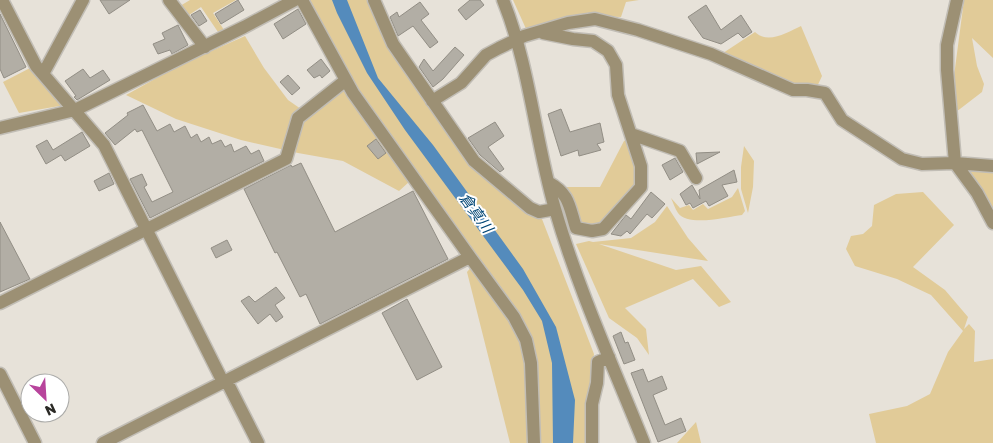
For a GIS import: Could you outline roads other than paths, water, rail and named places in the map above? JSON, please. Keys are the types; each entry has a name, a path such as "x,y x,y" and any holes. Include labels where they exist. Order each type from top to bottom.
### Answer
{"street":[{"path":"2,0 36,66 104,145 258,443"},
{"path":"43,74 83,0"},
{"path":"169,0 205,47"},
{"path":"0,128 75,110 205,47 295,0"},
{"path":"302,0 346,80 378,130 514,316 526,340 532,363 534,443"},
{"path":"374,0 392,44 474,162 530,208 539,212 555,209"},
{"path":"503,0 517,38 555,209 585,299 644,443"},
{"path":"957,0 947,45 955,163 977,192 993,223"},
{"path":"432,101 461,82 486,55 517,38 568,23 595,19 638,30 710,54 794,90 825,93 842,120 902,159 922,164 955,163 993,166"},
{"path":"538,33 546,32 573,39 593,41 608,51 616,65 618,95 641,166 641,187 604,228 592,231 576,228 565,195 560,189 548,182"},
{"path":"0,303 286,159 298,118 346,80"},
{"path":"631,134 680,150 696,178"},
{"path":"103,443 470,257"},
{"path":"592,443 592,404 597,384 598,362 609,357"},
{"path":"0,374 35,443"}],"water":[{"name":"倉真川","path":"332,0 347,0 378,78 433,145 523,269 556,327 575,400 573,443 553,443 552,363 542,321 523,290 405,130 367,73"}]}
